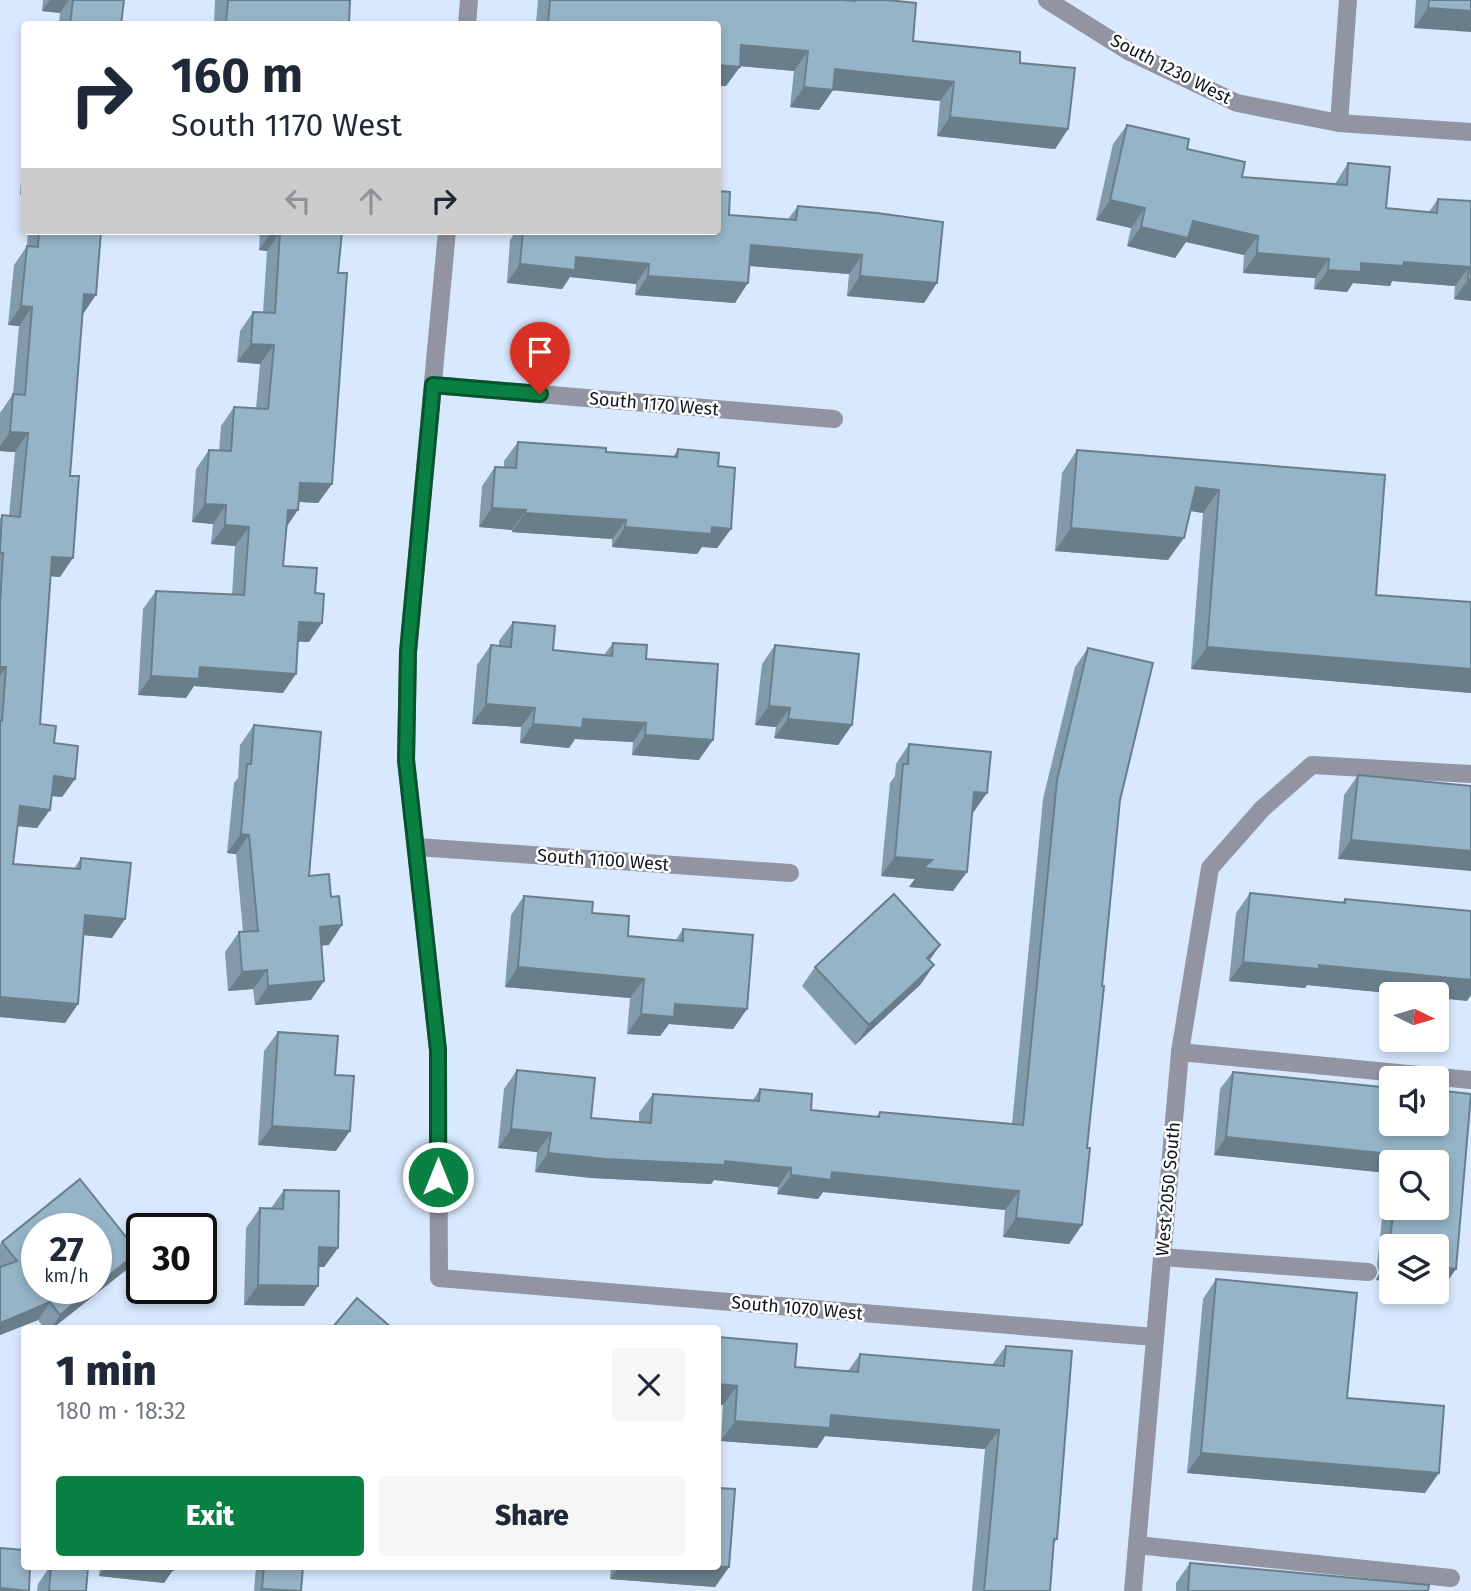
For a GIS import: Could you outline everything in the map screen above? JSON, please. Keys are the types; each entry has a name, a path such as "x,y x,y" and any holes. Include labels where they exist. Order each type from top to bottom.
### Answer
{"street":[{"path":"467,21 469,0"},
{"name":"South 1230 West","path":"1047,0 1130,52 1237,103 1339,124 1471,132"},
{"path":"1339,124 1348,0"},
{"path":"417,847 406,760 408,652 447,235"},
{"name":"South 1170 West","path":"433,385 834,419"},
{"name":"West 2050 South","path":"1133,1591 1180,1052 1210,867 1262,809 1312,765 1471,774"},
{"name":"South 1100 West","path":"417,847 790,873"},
{"name":"South 1070 West","path":"417,847 438,1050 439,1278 1154,1337"},
{"path":"1180,1052 1471,1080"},
{"path":"1162,1257 1368,1272"},
{"path":"1137,1545 1451,1578"}],"building":[{"path":"73,0 124,0 121,21 70,21"},
{"path":"228,0 350,0 349,21 226,21"},
{"path":"550,0 887,0 916,3 913,41 1020,52 1020,63 1075,68 1068,129 950,117 954,82 835,69 833,90 804,87 808,51 741,45 740,67 721,65 721,21 548,21"},
{"path":"1429,0 1471,0 1471,11 1428,8"},
{"path":"1127,125 1189,139 1187,149 1245,162 1242,177 1347,185 1348,163 1390,167 1386,208 1437,213 1438,199 1471,201 1471,280 1468,280 1469,267 1404,262 1403,266 1361,263 1361,272 1328,270 1329,259 1257,253 1258,236 1193,221 1188,238 1141,227 1145,208 1110,200"},
{"path":"721,191 730,192 729,215 796,220 798,206 943,222 937,283 860,276 862,255 751,245 748,283 648,276 649,264 576,257 575,270 520,264 523,235 721,235"},
{"path":"39,235 101,235 96,295 84,294 70,476 79,476 73,558 52,557 40,724 56,726 54,743 78,746 75,779 54,776 50,810 20,806 13,864 80,869 81,858 131,863 125,919 85,915 78,1004 0,997 0,720 2,721 6,667 0,667 3,553 0,553 0,549 2,515 20,517 28,433 10,432 13,394 25,395 32,307 21,306 27,246 38,247"},
{"path":"280,235 342,235 338,273 347,273 332,484 300,483 298,510 288,510 283,566 317,568 315,593 324,594 322,623 299,622 296,674 200,667 199,679 151,676 156,591 244,595 249,527 225,525 226,505 205,504 209,450 231,451 234,407 268,409 274,345 251,344 253,312 275,313"},
{"path":"518,442 606,448 606,452 677,457 678,449 719,453 718,466 735,468 731,529 712,527 711,534 625,527 626,520 492,508 495,467 516,468"},
{"path":"1077,450 1385,475 1376,595 1471,602 1471,669 1207,647 1219,490 1196,487 1184,538 1071,528"},
{"path":"513,622 555,626 553,650 612,656 613,643 647,645 646,659 718,664 713,740 645,735 646,723 583,719 582,728 533,724 535,708 486,704 491,645 511,647"},
{"path":"775,645 859,654 852,725 788,719 790,708 769,706"},
{"path":"1088,648 1153,663 1120,800 1082,1225 1016,1218 1019,1191 832,1172 831,1180 791,1175 791,1168 725,1161 725,1165 548,1153 551,1133 511,1129 517,1070 595,1078 591,1118 651,1123 653,1094 759,1101 760,1089 812,1094 811,1110 879,1117 880,1112 1023,1125 1057,780"},
{"path":"254,725 321,732 309,876 329,874 331,897 339,896 342,925 320,927 324,981 268,986 267,970 242,972 239,932 258,931 249,835 241,834 247,764 251,764"},
{"path":"909,744 991,752 987,793 974,792 967,872 923,868 932,860 895,857 903,764 908,764"},
{"path":"1358,775 1471,786 1471,851 1351,840"},
{"path":"1250,893 1345,903 1345,899 1471,911 1471,980 1319,965 1319,969 1243,962"},
{"path":"894,894 940,945 927,958 934,965 869,1025 815,967"},
{"path":"524,896 593,902 592,913 629,916 628,936 683,941 683,929 753,935 747,1009 675,1004 674,1017 641,1014 644,979 518,967"},
{"path":"278,1032 338,1036 335,1075 354,1076 350,1131 272,1126"},
{"path":"1233,1072 1379,1087 1379,1136 1449,1136 1449,1091 1471,1094 1456,1269 1449,1268 1449,1234 1391,1234 1392,1220 1449,1220 1449,1150 1379,1150 1379,1153 1226,1137"},
{"path":"80,1179 107,1213 38,1213"},
{"path":"284,1190 339,1191 338,1248 319,1247 318,1286 258,1285 260,1208 283,1209"},
{"path":"112,1219 126,1237 126,1262 112,1273"},
{"path":"21,1227 21,1304 45,1304 0,1323 0,1267 17,1261 2,1242"},
{"path":"1216,1279 1357,1293 1347,1398 1444,1406 1439,1473 1201,1453"},
{"path":"357,1298 388,1325 334,1325"},
{"path":"52,1304 73,1304 60,1315"},
{"path":"721,1337 797,1344 795,1367 858,1372 860,1354 1004,1366 1006,1346 1072,1351 1057,1539 1054,1539 1050,1591 984,1591 999,1430 831,1415 830,1428 735,1421 737,1386 721,1384"},
{"path":"721,1488 735,1489 729,1567 721,1566"},
{"path":"0,1548 21,1550 21,1570 30,1570 29,1591 0,1588"},
{"path":"1190,1563 1429,1585 1428,1591 1188,1591"},
{"path":"51,1570 88,1570 86,1591 49,1591"},
{"path":"264,1570 303,1570 301,1591 262,1589"}],"route":[{"path":"438,1177 438,1050 406,760 408,652 433,385 540,394"}]}
